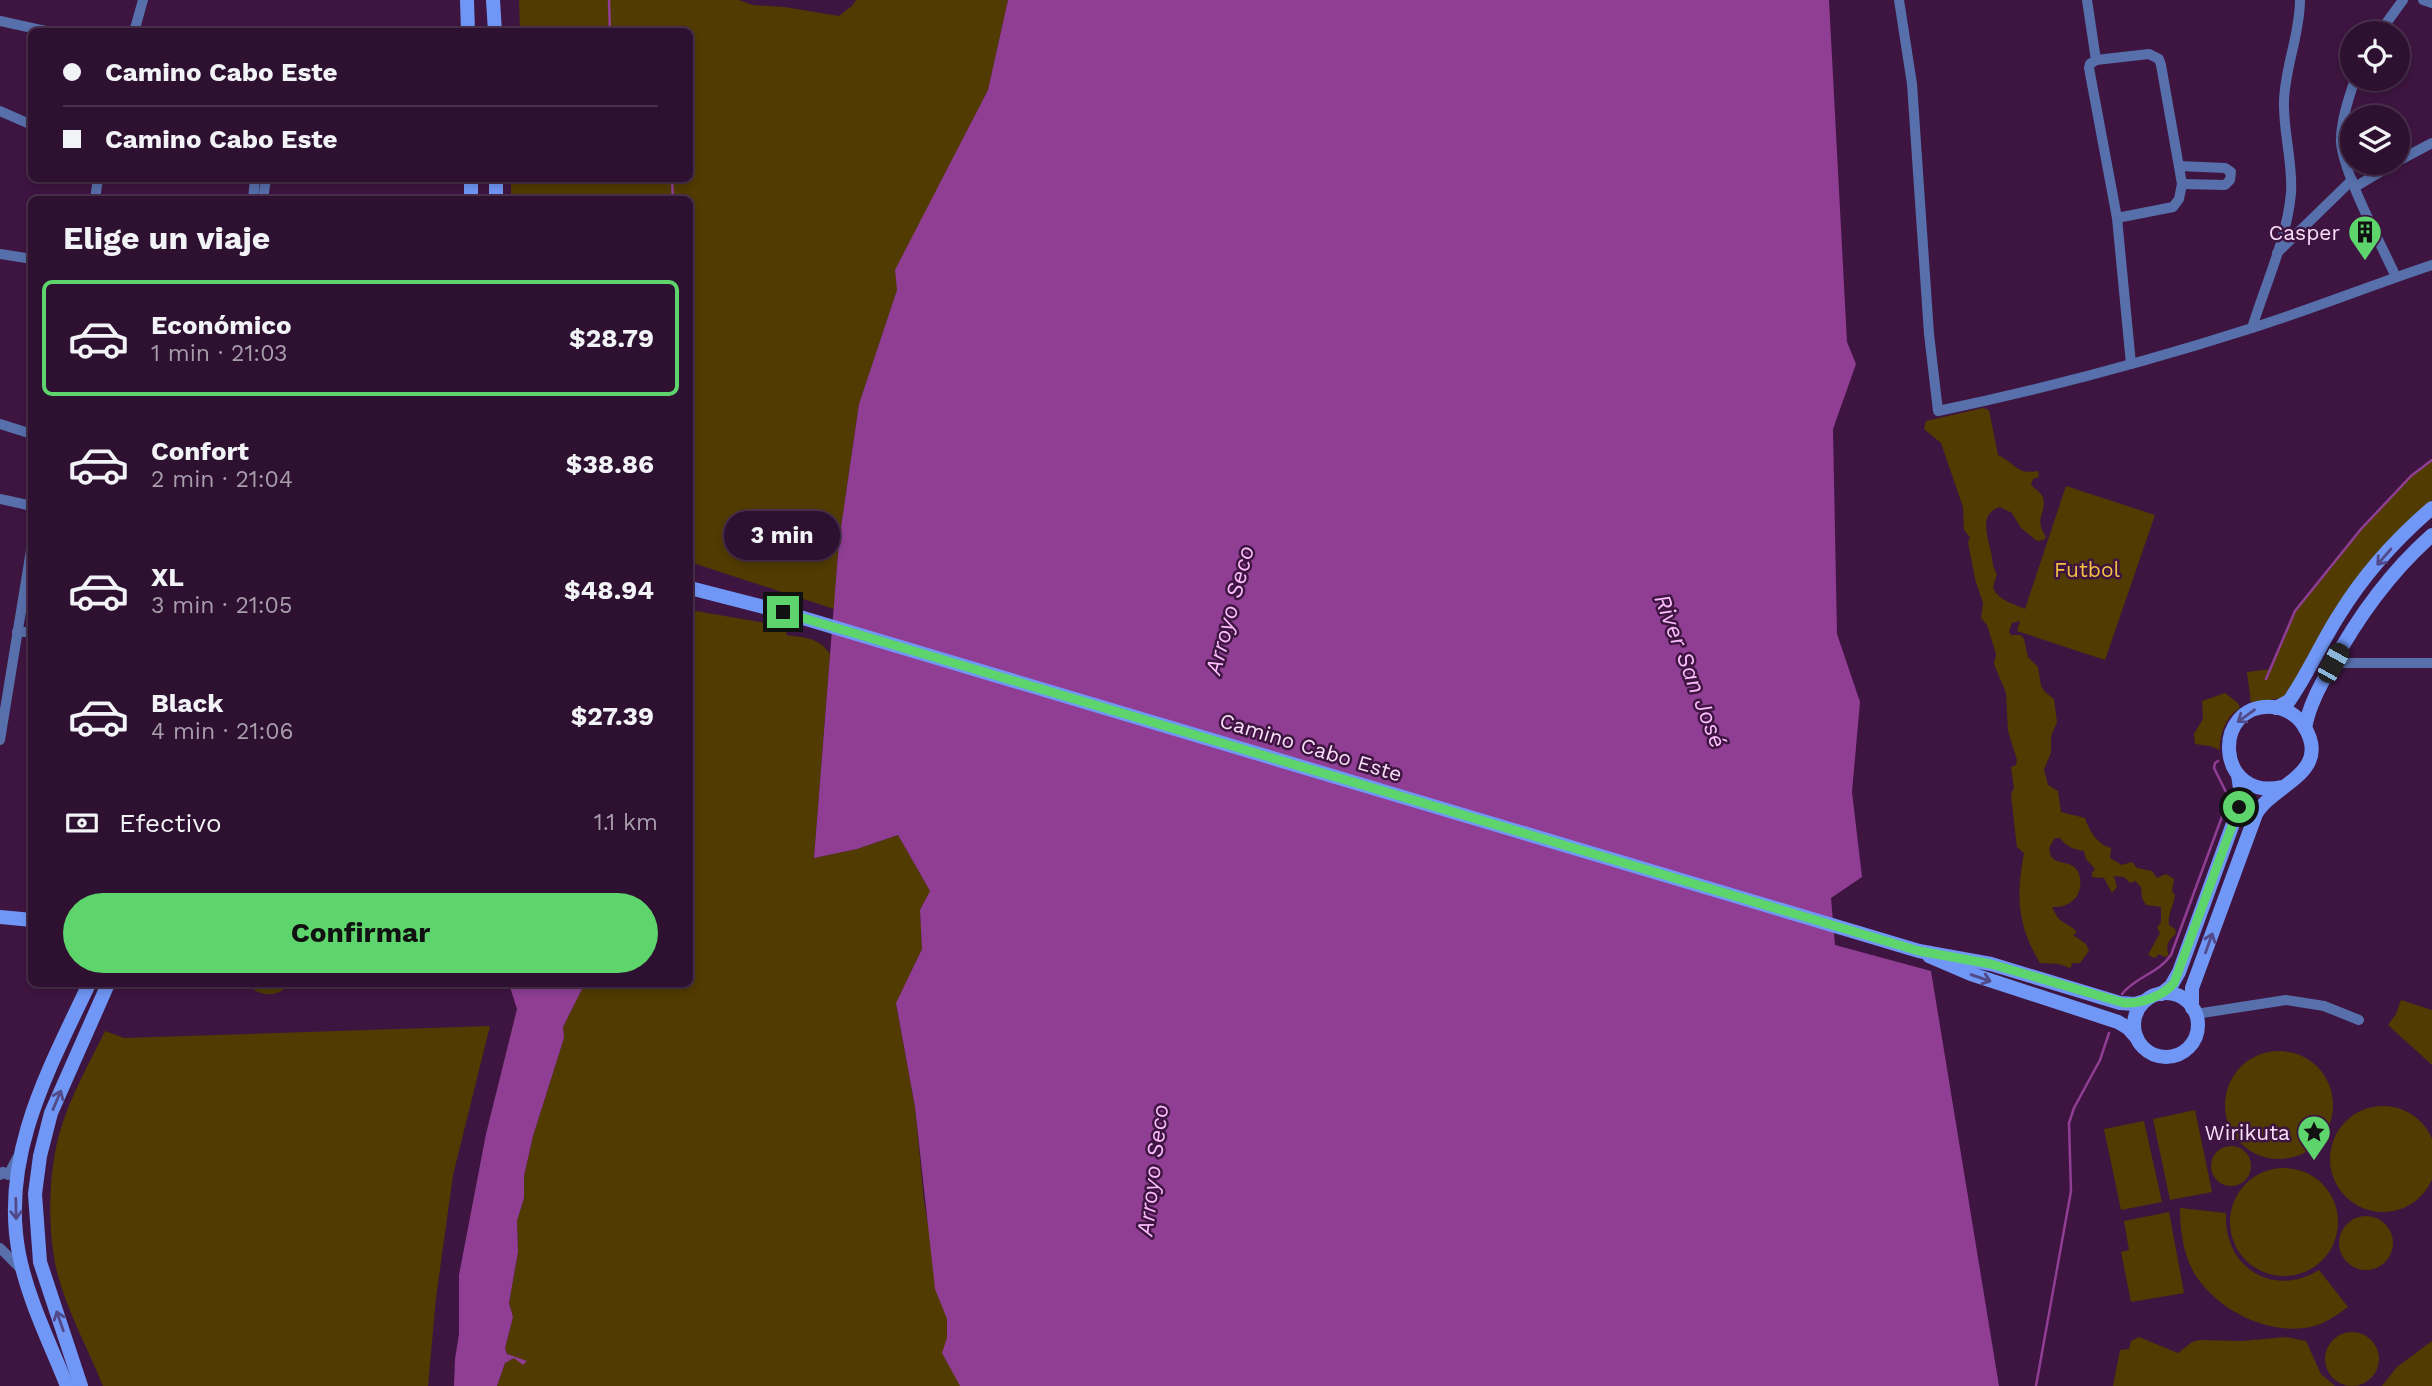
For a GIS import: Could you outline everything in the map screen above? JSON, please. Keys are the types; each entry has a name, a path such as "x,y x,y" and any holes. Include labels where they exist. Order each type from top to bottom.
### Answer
{"main road":[{"path":"467,0 467,28"},
{"path":"494,0 495,28"},
{"path":"2276,708 2289,701 2360,585 2432,508"},
{"path":"2305,728 2309,709 2355,623 2415,549 2432,535"},
{"path":"693,579 783,612"},
{"name":"Camino Cabo Este","path":"693,589 783,612 1919,951 1991,964 2120,1003 2135,1004 2145,1001"},
{"path":"693,597 783,612"},
{"path":"2264,707 2276,708 2295,716 2305,728 2310,743 2309,760 2296,779 2263,803 2256,814 2192,988 2190,999 2198,1028 2193,1041 2177,1055 2156,1055 2144,1048 2137,1038 2134,1021 2145,1001 2171,986 2179,972 2239,807 2238,775 2228,753 2232,729 2249,712 2264,707"},
{"path":"2238,775 2258,788 2282,787"},
{"path":"0,917 28,920"},
{"name":"Camino Cabo Este","path":"1919,951 1971,974 2119,1022 2137,1038"},
{"path":"67,1386 24,1273 19,1254 16,1215 20,1153 32,1108 88,987"},
{"path":"81,1386 40,1262 36,1194 42,1148 51,1113 107,987"},
{"path":"2161,994 2182,998 2194,1011"}],"street":[{"path":"135,28 142,0"},
{"path":"1899,0 1912,83 1928,334 1938,411 2017,395 2131,364 2252,328 2432,265"},
{"path":"2087,0 2096,60"},
{"path":"2252,328 2291,194 2284,101 2286,76 2299,21 2300,0"},
{"path":"2388,21 2403,0"},
{"path":"2423,0 2432,3"},
{"path":"0,21 32,28"},
{"path":"2117,218 2172,207 2179,199 2182,184 2159,59 2149,54 2096,60 2089,68 2117,218 2131,364"},
{"path":"2352,91 2341,136 2344,156 2396,277"},
{"path":"0,111 28,123"},
{"path":"2410,155 2432,143"},
{"path":"2179,166 2225,168 2231,172 2230,180 2225,185 2182,184"},
{"path":"2275,255 2354,183 2370,175"},
{"path":"0,254 28,258"},
{"path":"0,425 28,433"},
{"path":"0,499 28,505"},
{"path":"0,735 28,567"},
{"path":"17,632 28,632"},
{"path":"2333,663 2432,663"},
{"path":"2194,1011 2286,1000 2325,1006 2359,1020"},
{"path":"0,1175 4,1172 8,1175 20,1153"},
{"path":"0,1248 24,1273"}],"green space":[{"path":"519,0 739,0 753,5 839,16 856,0 1008,0 988,90 896,270 897,290 859,404 839,541 834,609 693,563 693,196 511,196 511,182 693,182 693,28 520,28"},
{"name":"Futbol","path":"1983,408 1989,410 1998,455 2021,470 2038,471 2039,477 2033,479 2031,485 2041,494 2044,503 2040,520 2046,537 2044,540 2037,541 2021,528 2012,513 2000,507 1988,516 1987,536 1997,574 1993,587 2002,598 2025,609 2066,486 2155,515 2105,660 2017,631 2020,621 2012,623 2009,632 2011,635 2021,635 2024,639 2028,657 2038,667 2041,686 2054,699 2057,722 2051,736 2051,753 2044,769 2048,785 2058,791 2061,812 2085,818 2095,837 2111,848 2110,858 2122,865 2132,862 2137,868 2152,871 2157,878 2166,874 2174,879 2172,891 2175,895 2169,925 2175,929 2176,934 2168,943 2169,955 2165,957 2159,954 2155,958 2148,955 2160,933 2157,928 2161,922 2161,907 2146,905 2141,887 2135,881 2130,883 2124,877 2114,876 2117,887 2112,893 2104,878 2092,877 2095,869 2086,859 2084,851 2070,847 2060,838 2055,838 2051,845 2052,857 2056,861 2073,866 2079,874 2080,884 2078,894 2072,901 2064,906 2052,907 2061,921 2077,932 2073,935 2086,944 2089,951 2080,963 2073,963 2070,968 2059,964 2040,963 2027,936 2019,896 2024,853 2017,847 2011,794 2014,788 2011,767 2016,765 2017,760 2008,731 2006,693 1994,664 1996,654 1987,625 1981,618 1983,603 1975,579 1968,542 1970,537 1964,530 1963,507 1941,443 1924,429 1926,421"},
{"path":"2432,460 2432,500 2400,530 2337,608 2287,696 2251,703 2247,672 2271,669 2295,611 2361,529 2411,476"},
{"path":"693,611 788,627 786,635 811,639 821,644 830,654 814,858 857,849 898,835 930,891 920,910 922,949 896,1004 915,1107 924,1201 931,1242 1168,1386 497,1386 505,1363 514,1358 526,1362 507,1354 505,1348 513,1317 509,1303 518,1252 517,1221 524,1198 524,1176 533,1136 564,1038 563,1027 582,989 693,987"},
{"path":"2225,693 2238,703 2240,708 2224,726 2220,750 2195,744 2194,734 2203,719 2202,701"},
{"path":"250,987 287,987 269,994"},
{"path":"2401,1000 2432,1010 2432,1065 2388,1025"},
{"path":"490,1026 453,1175 436,1298 428,1386 103,1386 61,1287 54,1255 50,1200 53,1162 61,1128 75,1091 105,1031 124,1038"},
{"path":"2279,1051 2300,1055 2317,1067 2329,1084 2333,1105 2329,1126 2317,1143 2300,1155 2279,1159 2258,1155 2241,1143 2229,1126 2225,1105 2229,1084 2241,1067 2258,1055"},
{"path":"2383,1106 2403,1110 2421,1121 2432,1139 2432,1179 2421,1197 2403,1208 2383,1212 2363,1208 2345,1197 2334,1179 2330,1159 2334,1139 2345,1121 2363,1110"},
{"path":"2195,1110 2212,1192 2170,1200 2153,1119"},
{"path":"2144,1121 2162,1202 2121,1210 2104,1129"},
{"path":"2231,1146 2245,1152 2251,1166 2245,1180 2231,1186 2217,1180 2211,1166 2217,1152"},
{"path":"2284,1168 2305,1172 2322,1184 2334,1201 2338,1222 2334,1243 2322,1260 2305,1272 2284,1276 2263,1272 2246,1260 2234,1243 2230,1222 2234,1201 2246,1184 2263,1172"},
{"path":"2180,1208 2226,1213 2227,1232 2233,1248 2242,1262 2254,1272 2268,1279 2284,1281 2301,1278 2319,1270 2348,1307 2320,1324 2293,1329 2259,1323 2243,1316 2214,1297 2193,1271 2183,1240"},
{"path":"2169,1212 2184,1293 2131,1302 2121,1252 2129,1250 2124,1221"},
{"path":"2366,1216 2385,1224 2393,1243 2385,1262 2366,1270 2347,1262 2339,1243 2347,1224"},
{"path":"2352,1332 2371,1340 2379,1359 2371,1378 2352,1386 2333,1378 2325,1359 2333,1340"},
{"path":"2139,1337 2178,1353 2199,1340 2242,1341 2286,1337 2306,1341 2321,1374 2335,1386 2113,1386 2120,1350 2129,1349 2131,1341"},
{"path":"2432,1341 2432,1386 2382,1386 2397,1367"}],"water":[{"path":"1008,0 1829,0 1847,342 1856,364 1833,429 1837,634 1860,702 1852,792 1862,877 1831,898 1835,945 1931,971 1999,1386 960,1386 942,1353 947,1338 947,1319 935,1289 915,1107 896,1003 922,949 920,910 930,891 898,835 857,849 814,858 839,541 859,404 897,290 895,270 988,90"},
{"path":"510,987 582,987 563,1027 564,1038 533,1136 524,1176 524,1198 517,1221 518,1252 509,1303 513,1317 505,1348 507,1354 527,1361 523,1365 514,1358 505,1363 497,1386 454,1386 459,1334 459,1275 486,1134 517,1009"}],"waterway":[{"path":"609,0 610,28"},
{"path":"672,182 673,196"},
{"path":"2266,679 2295,611 2361,529 2411,476 2432,460"},
{"path":"2122,994 2171,955 2227,803 2227,794 2214,768 2218,761"},
{"path":"2036,1386 2071,1191 2069,1123 2074,1108 2100,1060 2109,1033"}],"place":[{"name":"Casper","path":"2365,262"},
{"name":"Wirikuta","path":"2314,1162"}],"route":[{"path":"783,612 1919,951 1991,964 2124,1003 2145,1001 2164,992 2174,983 2239,807"}],"water label":[{"name":"Arroyo Seco","path":"1230,610"},
{"name":"River San José","path":"1690,671"},
{"name":"Arroyo Seco","path":"1153,1170"}]}
